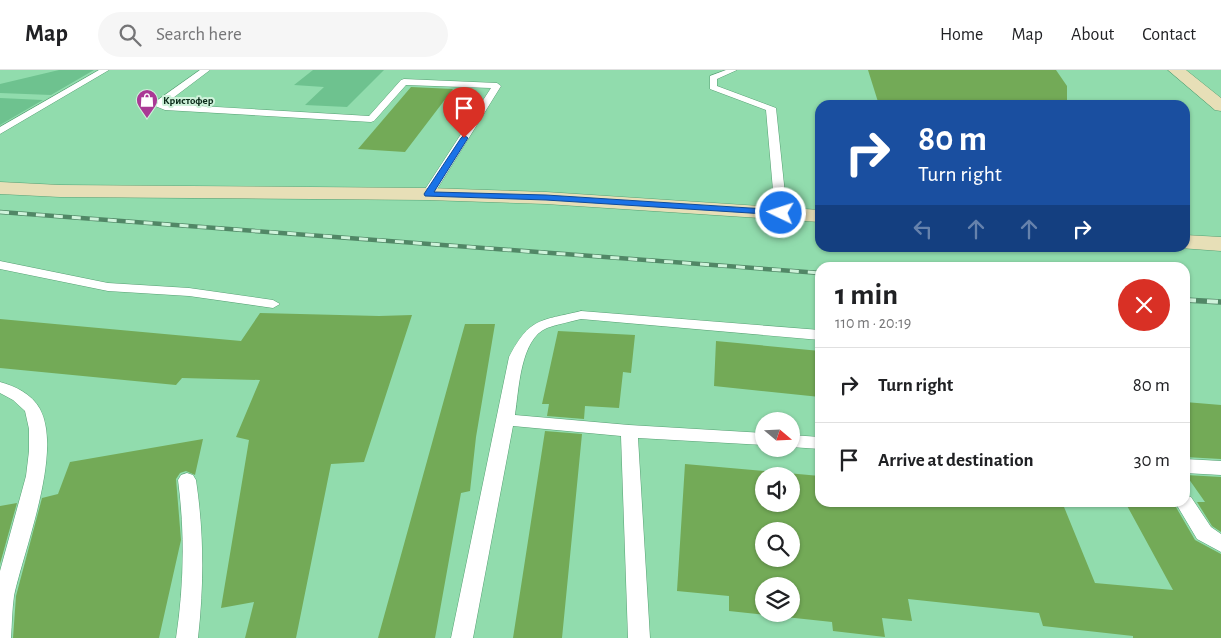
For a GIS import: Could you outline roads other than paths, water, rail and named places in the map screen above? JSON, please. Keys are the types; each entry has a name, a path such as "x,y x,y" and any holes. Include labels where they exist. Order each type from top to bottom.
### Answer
{"main road":[{"path":"1176,70 1221,106"},
{"path":"0,188 60,191 428,194 546,198 815,216"},
{"path":"1190,242 1221,244"}],"lane":[{"path":"0,131 106,70"},
{"path":"206,70 158,104 165,107 371,118 404,82 497,86 428,194"},
{"path":"733,70 713,78 713,87 771,108 781,213"},
{"path":"3,266 108,287 189,292 273,304"},
{"path":"462,638 517,357 525,341 542,325 563,318 581,315 815,335"},
{"path":"0,387 23,400 33,409 38,424 38,447 33,481 3,598 0,638"},
{"path":"506,420 629,431 755,438"},
{"path":"629,431 639,638"},
{"path":"800,442 815,443"},
{"path":"1190,466 1221,468"},
{"path":"187,480 192,507 193,558 187,638"},
{"path":"1187,507 1204,533 1221,544"}],"railway":[{"path":"0,212 815,273"},
{"path":"1190,300 1221,302"}],"place":[{"name":"Кристофер","path":"147,119"}]}
